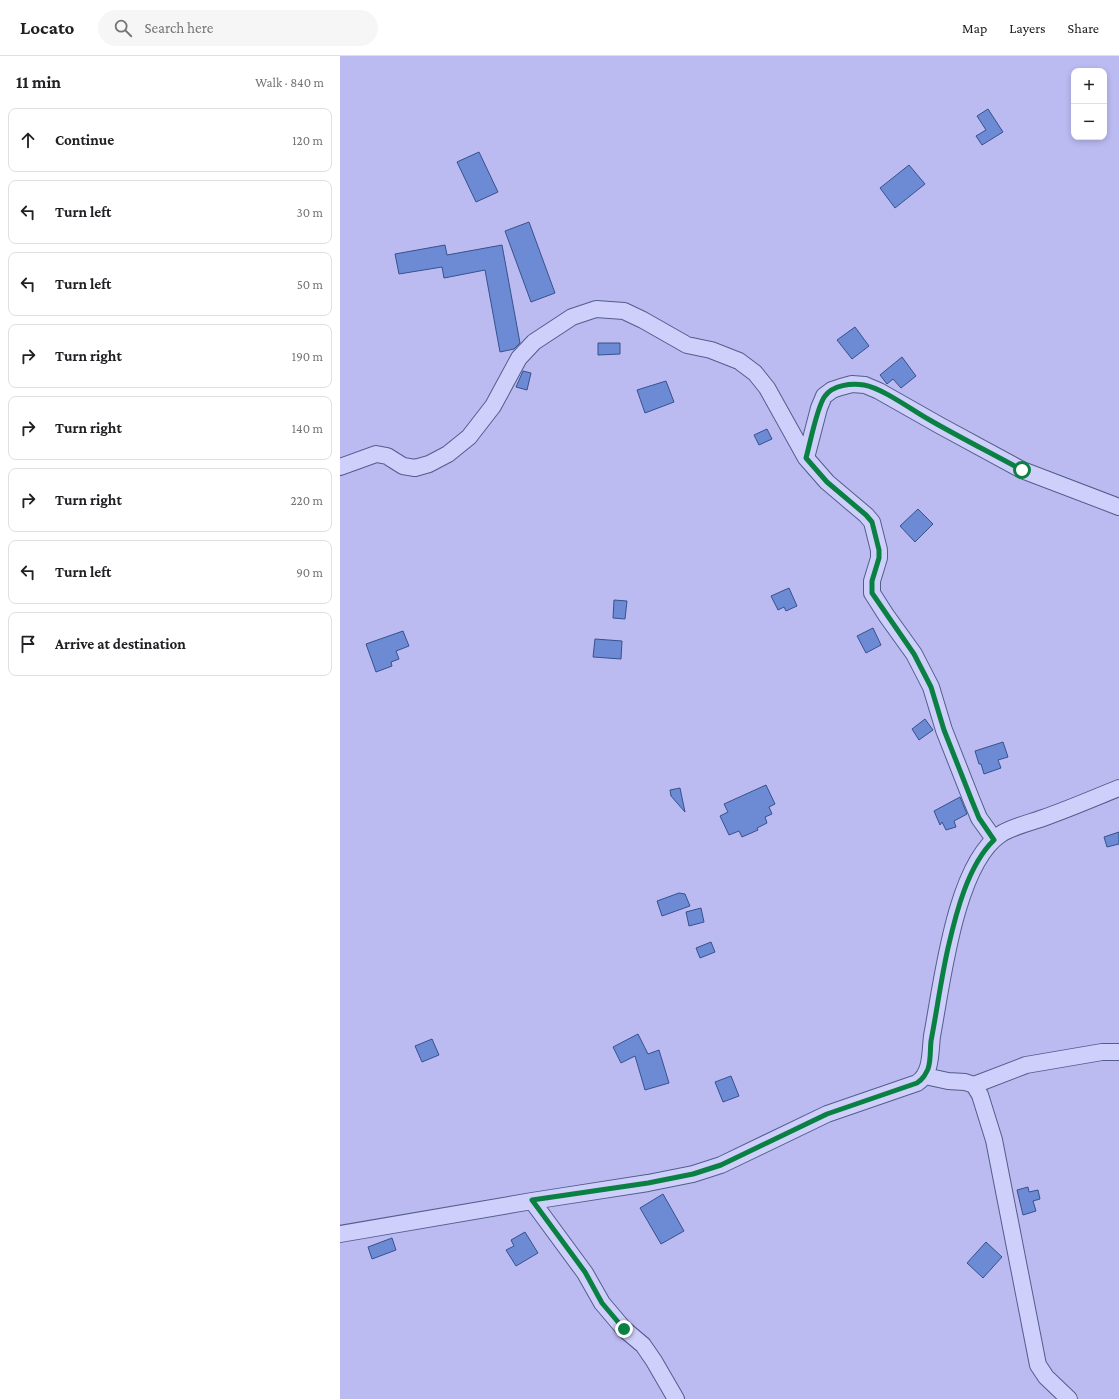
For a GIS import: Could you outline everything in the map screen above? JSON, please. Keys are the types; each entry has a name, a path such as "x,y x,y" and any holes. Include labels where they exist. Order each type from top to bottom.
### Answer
{"street":[{"path":"340,467 376,454 387,456 403,466 415,468 429,464 448,454 469,437 492,406 519,358 534,342 572,317 596,309 624,311 643,320 687,346 711,350 739,361 755,373 767,388 806,458 827,482 866,515 872,522 879,550 879,558 872,581 872,593 914,654 931,687 944,730 972,801 979,818 994,840"},
{"path":"806,458 819,408 824,396 832,390 852,384 865,385 879,391 1022,470 1119,507"},
{"path":"340,1234 532,1200 648,1183 693,1174 721,1165 827,1114 917,1083 925,1076 928,1067 948,948 963,894 973,867 987,846 1001,833 1044,818 1119,788"},
{"path":"925,1076 948,1081 965,1082 974,1085 1026,1065 1102,1052 1119,1052"},
{"path":"974,1085 980,1095 994,1140 1038,1365 1046,1377 1069,1399"},
{"path":"532,1200 585,1272 602,1303 624,1329 643,1346 654,1361 676,1399"}],"building":[{"path":"988,109 1003,132 982,145 976,136 986,130 977,116"},
{"path":"479,152 498,192 476,202 457,162"},
{"path":"909,165 925,184 895,208 880,188"},
{"path":"529,222 555,293 531,302 505,231"},
{"path":"445,245 447,255 502,245 520,343 514,349 500,352 485,270 444,278 442,267 399,274 395,254"},
{"path":"855,327 869,346 852,359 837,340"},
{"path":"598,343 620,343 620,354 598,355"},
{"path":"902,357 916,376 901,388 893,379 887,384 880,375"},
{"path":"523,371 531,373 527,390 516,387"},
{"path":"666,381 674,402 645,413 637,390"},
{"path":"767,429 772,439 759,445 754,435"},
{"path":"918,509 933,524 915,542 900,526"},
{"path":"789,588 797,606 786,611 784,607 778,610 771,596"},
{"path":"614,600 627,601 625,619 613,618"},
{"path":"873,628 881,645 866,653 857,636"},
{"path":"403,631 409,646 396,651 399,659 391,662 392,666 376,672 366,644"},
{"path":"595,639 622,641 621,659 593,657"},
{"path":"925,719 933,730 919,740 912,729"},
{"path":"1003,742 1008,757 998,760 1001,768 984,774 975,751"},
{"path":"766,785 775,804 769,807 772,814 765,817 767,823 757,828 758,830 742,837 739,831 729,835 720,816 728,812 724,804"},
{"path":"680,788 685,812 671,796 670,790"},
{"path":"960,797 967,814 954,821 956,827 946,830 942,822 940,825 934,811"},
{"path":"1119,832 1119,844 1107,847 1104,837"},
{"path":"679,893 685,894 690,906 662,916 657,901"},
{"path":"701,908 704,922 689,926 686,912"},
{"path":"711,942 715,952 700,958 696,948"},
{"path":"638,1034 648,1054 659,1050 669,1083 645,1090 635,1056 621,1063 613,1047"},
{"path":"432,1039 439,1055 422,1062 415,1046"},
{"path":"731,1076 739,1096 723,1102 715,1082"},
{"path":"1028,1187 1029,1192 1038,1190 1040,1199 1033,1201 1036,1211 1023,1215 1017,1190"},
{"path":"663,1194 684,1231 661,1244 640,1208"},
{"path":"525,1232 538,1253 516,1266 506,1250 514,1246 511,1240"},
{"path":"392,1238 396,1250 372,1259 368,1247"},
{"path":"986,1242 1002,1257 983,1278 967,1263"}],"route":[{"path":"624,1329 602,1303 585,1272 532,1200 648,1183 693,1174 721,1165 827,1114 922,1080 928,1067 948,948 963,894 973,867 987,846 994,840 979,818 972,801 944,730 931,687 914,654 872,593 872,581 879,558 879,550 872,522 866,515 827,482 806,458 819,408 824,396 832,390 852,384 865,385 879,391 1022,470"}]}
